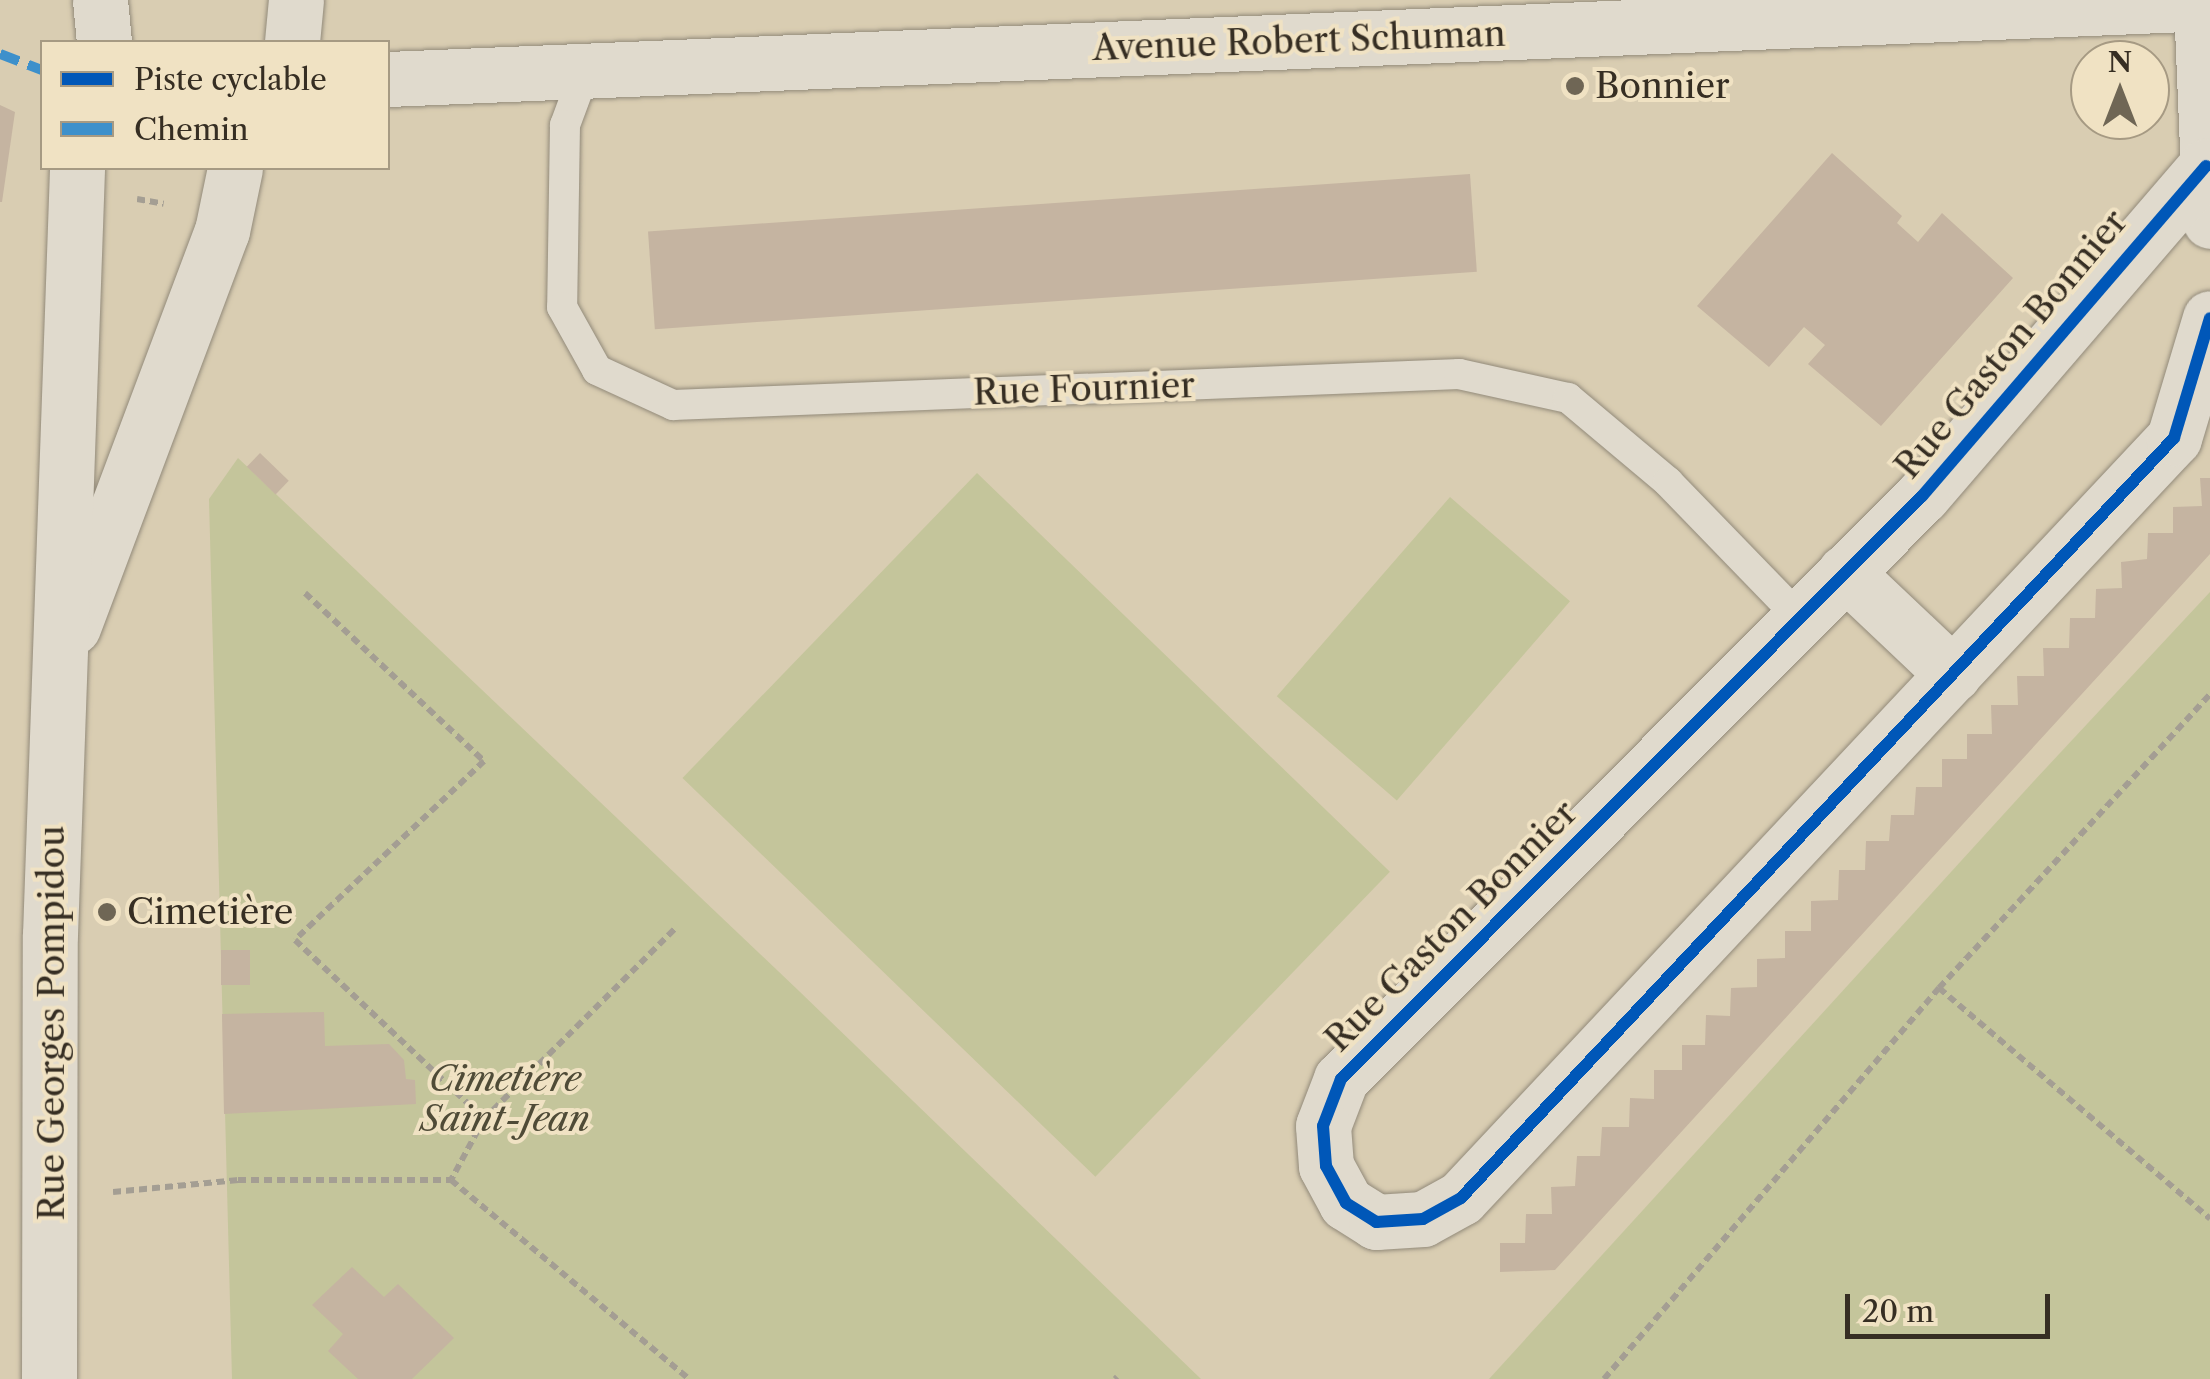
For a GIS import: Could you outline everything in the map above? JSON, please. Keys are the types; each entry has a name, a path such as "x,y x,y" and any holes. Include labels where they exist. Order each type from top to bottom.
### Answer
{"main road":[{"path":"100,0 104,40"},
{"path":"292,40 296,0"},
{"path":"2205,3 2210,221"},
{"name":"Avenue Robert Schuman","path":"390,79 2205,3"},
{"name":"Rue Gaston Bonnier","path":"2206,166 1922,496 1341,1079 1323,1126 1326,1166 1346,1203 1376,1222 1423,1219 1462,1198 2174,438 2210,318"},
{"name":"Rue Georges Pompidou","path":"57,667 222,231 235,170"},
{"name":"Rue Georges Pompidou","path":"49,1379 57,667 74,184"},
{"path":"1846,572 1954,674"}],"lane":[{"name":"Rue Fournier","path":"585,71 566,125 562,307 597,370 673,405 1459,374 1568,398 1668,482 1800,618"}],"path":[{"path":"74,184 151,198 222,231"},
{"path":"305,593 484,761 296,940 484,1119"},
{"path":"1604,1379 1938,988 2210,694"},
{"path":"451,1180 484,1119 676,928"},
{"path":"1938,988 2210,1219"},
{"path":"162,1189 238,1180 451,1180 689,1379"}],"green space":[{"name":"Cimetière Saint-Jean","path":"238,458 1201,1379 232,1379 209,499"},
{"path":"977,473 1390,872 1095,1177 682,778"},
{"path":"1450,497 1570,601 1397,801 1277,696"},
{"path":"2210,592 2210,1379 1489,1379 2033,782"}],"building":[{"path":"0,105 15,112 2,202 0,202"},
{"path":"1832,153 1902,216 1897,223 1918,242 1942,213 2013,278 1881,426 1808,364 1825,345 1804,327 1769,367 1697,306"},
{"path":"1470,174 1477,272 655,329 648,231"},
{"path":"260,453 289,481 276,494 247,467"},
{"path":"2200,478 2210,478 2210,554 1555,1270 1500,1272 1500,1243 1525,1243 1526,1214 1552,1214 1551,1187 1575,1186 1577,1156 1600,1156 1602,1127 1629,1127 1630,1098 1654,1099 1654,1070 1682,1070 1682,1045 1705,1045 1706,1015 1730,1016 1731,988 1757,987 1757,959 1785,958 1785,931 1811,931 1811,901 1838,900 1839,870 1865,870 1866,841 1889,841 1891,815 1914,815 1916,787 1942,787 1942,759 1967,759 1967,734 1992,734 1991,705 2018,705 2017,676 2044,676 2043,648 2069,648 2070,618 2095,618 2096,589 2122,588 2121,562 2147,559 2148,533 2173,533 2173,507 2202,506"},
{"path":"221,950 250,950 250,985 221,985"},
{"path":"324,1012 325,1046 389,1044 404,1060 406,1079 415,1080 416,1104 224,1114 222,1014"},
{"path":"352,1267 384,1297 398,1284 454,1338 412,1379 358,1379 328,1351 343,1334 312,1305"}],"marked path":[{"path":"0,54 40,69"}],"cycle path":[{"path":"2206,166 1922,496 1341,1079 1323,1126 1326,1166 1346,1203 1376,1222 1423,1219 1461,1198 2174,438 2210,318"}],"place":[{"name":"Bonnier","path":"1575,86"},
{"name":"Cimetière","path":"107,912"}]}
